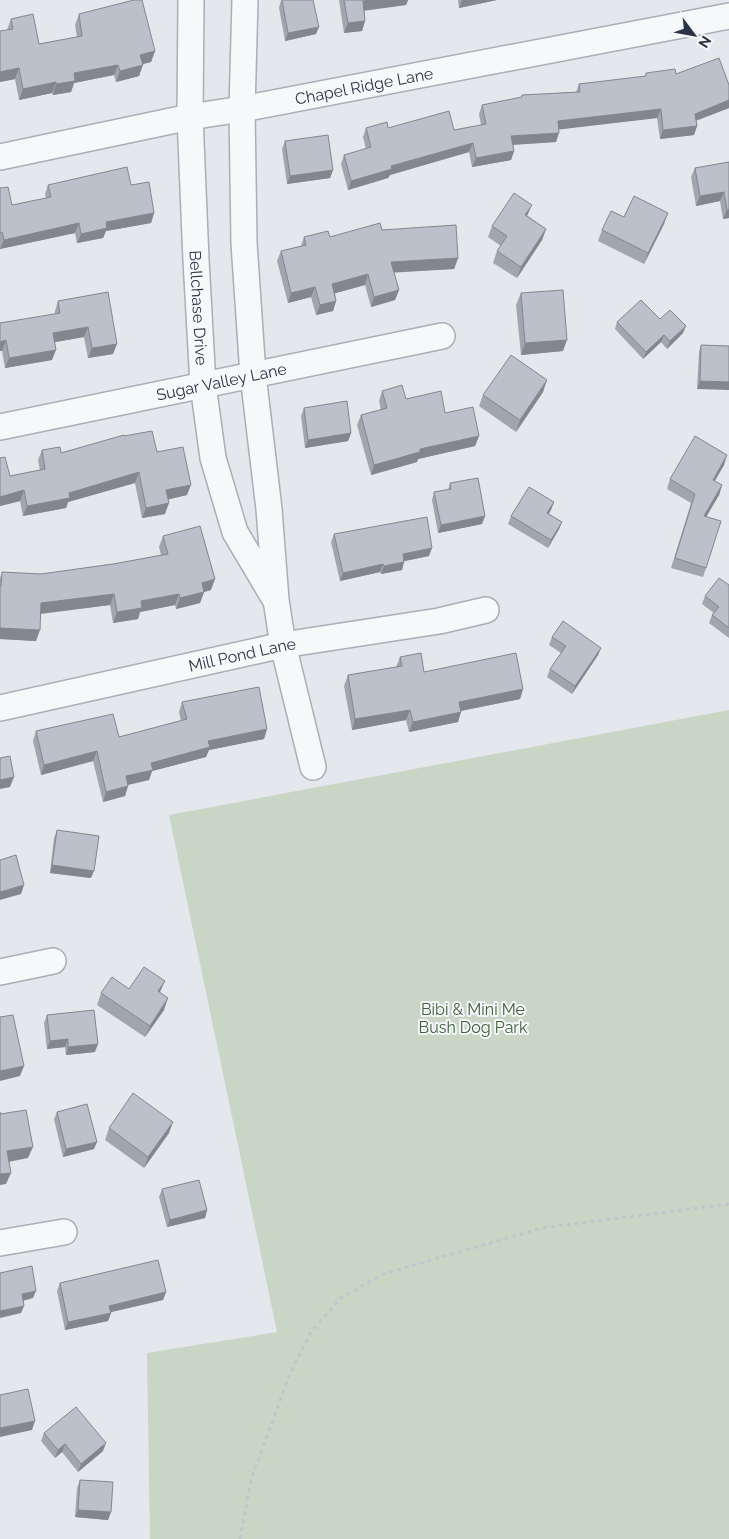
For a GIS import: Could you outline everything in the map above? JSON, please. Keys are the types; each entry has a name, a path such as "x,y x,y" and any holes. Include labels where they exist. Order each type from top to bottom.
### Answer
{"street":[{"name":"Bellchase Drive","path":"191,0 190,117 203,385 213,458 236,532 276,600"},
{"name":"Bellchase Drive","path":"245,0 242,109 244,243 253,375 269,509 276,600 283,644 313,767"},
{"name":"Chapel Ridge Lane","path":"0,158 190,117 242,109 729,16"},
{"name":"Sugar Valley Lane","path":"0,427 442,336"},
{"name":"Mill Pond Lane","path":"0,708 283,644 439,620 486,610"},
{"path":"0,972 53,961"},
{"path":"0,1243 64,1232"}],"path":[{"path":"240,1539 251,1480 289,1376 311,1332 341,1298 383,1274 542,1228 729,1204"}],"green space":[{"name":"Bibi & Mini Me Bush Dog Park","path":"729,710 729,1539 150,1539 147,1353 277,1332 169,815"}],"building":[{"path":"134,0 142,0 155,51 140,55 143,65 120,71 118,65 74,73 75,81 56,84 56,82 23,89 19,68 0,72 0,31 13,29 11,19 33,14 39,44 82,36 79,14"},
{"path":"282,0 313,0 319,27 288,33"},
{"path":"344,0 372,0 363,1 365,21 348,23"},
{"path":"719,58 729,85 729,100 695,114 697,126 663,130 661,109 558,121 559,133 511,136 514,151 476,158 473,143 391,166 392,169 351,181 344,155 371,147 366,128 387,122 388,128 449,111 454,130 486,124 482,105 522,97 522,95 580,92 579,84 646,76 646,73 675,69 676,74"},
{"path":"328,135 333,170 290,176 285,141"},
{"path":"729,162 729,209 727,210 724,192 700,196 695,168"},
{"path":"127,167 131,185 149,182 154,213 106,222 107,228 81,234 79,223 4,240 2,232 0,233 0,188 8,187 12,205 51,197 48,185"},
{"path":"514,193 532,205 525,215 546,229 521,267 497,251 507,236 492,226"},
{"path":"634,196 668,213 648,253 602,230 611,211 624,217"},
{"path":"380,223 382,230 456,225 458,258 391,262 399,290 374,297 368,274 332,284 336,301 320,305 315,287 291,293 281,251 306,245 304,237 328,231 330,237"},
{"path":"563,290 567,340 525,343 521,293"},
{"path":"108,292 117,344 92,348 88,327 53,333 56,350 9,358 6,340 0,342 0,323 60,313 58,301"},
{"path":"641,300 660,319 670,310 686,326 670,341 664,335 646,352 617,322"},
{"path":"701,345 729,346 729,382 700,381"},
{"path":"511,355 547,380 520,420 483,395"},
{"path":"402,385 406,399 441,391 445,413 473,407 479,436 420,449 420,452 374,465 361,415 387,408 382,391"},
{"path":"347,401 351,433 308,440 304,408"},
{"path":"152,431 157,452 183,447 191,485 166,490 169,503 146,508 139,472 69,493 70,498 27,506 24,490 0,497 0,458 5,457 10,476 45,469 42,450 60,447 61,453 124,435"},
{"path":"695,436 727,455 713,480 722,485 704,516 721,521 706,568 675,558 695,494 670,479"},
{"path":"478,478 485,516 441,525 434,492 451,489 450,483"},
{"path":"529,487 554,502 547,513 562,522 551,540 511,516"},
{"path":"427,517 432,548 403,554 404,562 384,566 383,564 343,573 334,534"},
{"path":"200,526 215,579 202,583 204,592 180,598 179,594 141,601 142,608 117,612 114,594 41,603 40,630 0,628 2,572 41,574 168,554 163,536"},
{"path":"719,578 729,585 729,628 712,615 719,607 705,596"},
{"path":"563,621 601,648 575,686 550,669 566,646 552,637"},
{"path":"421,653 424,672 516,653 523,689 459,702 461,712 413,722 410,710 355,719 348,675 402,666 400,657"},
{"path":"259,687 267,729 208,741 210,747 151,763 153,770 126,776 128,786 106,792 97,751 44,765 36,731 113,714 119,737 187,719 182,702"},
{"path":"10,756 14,777 0,780 0,758"},
{"path":"57,830 99,836 94,871 52,865"},
{"path":"16,855 24,885 0,892 0,860"},
{"path":"144,967 165,981 158,991 168,998 150,1026 101,993 112,977 129,989"},
{"path":"94,1010 98,1044 68,1047 68,1039 50,1041 47,1015"},
{"path":"13,1015 24,1066 0,1071 0,1017"},
{"path":"133,1093 173,1122 148,1157 109,1128"},
{"path":"87,1104 97,1142 66,1149 57,1112"},
{"path":"26,1110 33,1147 7,1151 11,1173 0,1174 0,1114"},
{"path":"199,1180 207,1210 170,1220 162,1189"},
{"path":"158,1260 166,1292 109,1306 111,1313 68,1322 60,1283"},
{"path":"32,1266 36,1291 22,1294 24,1306 0,1311 0,1273"},
{"path":"28,1389 35,1421 0,1428 0,1395"},
{"path":"76,1407 106,1443 81,1464 65,1444 58,1450 44,1433"},
{"path":"80,1480 113,1482 111,1512 78,1510"}]}
